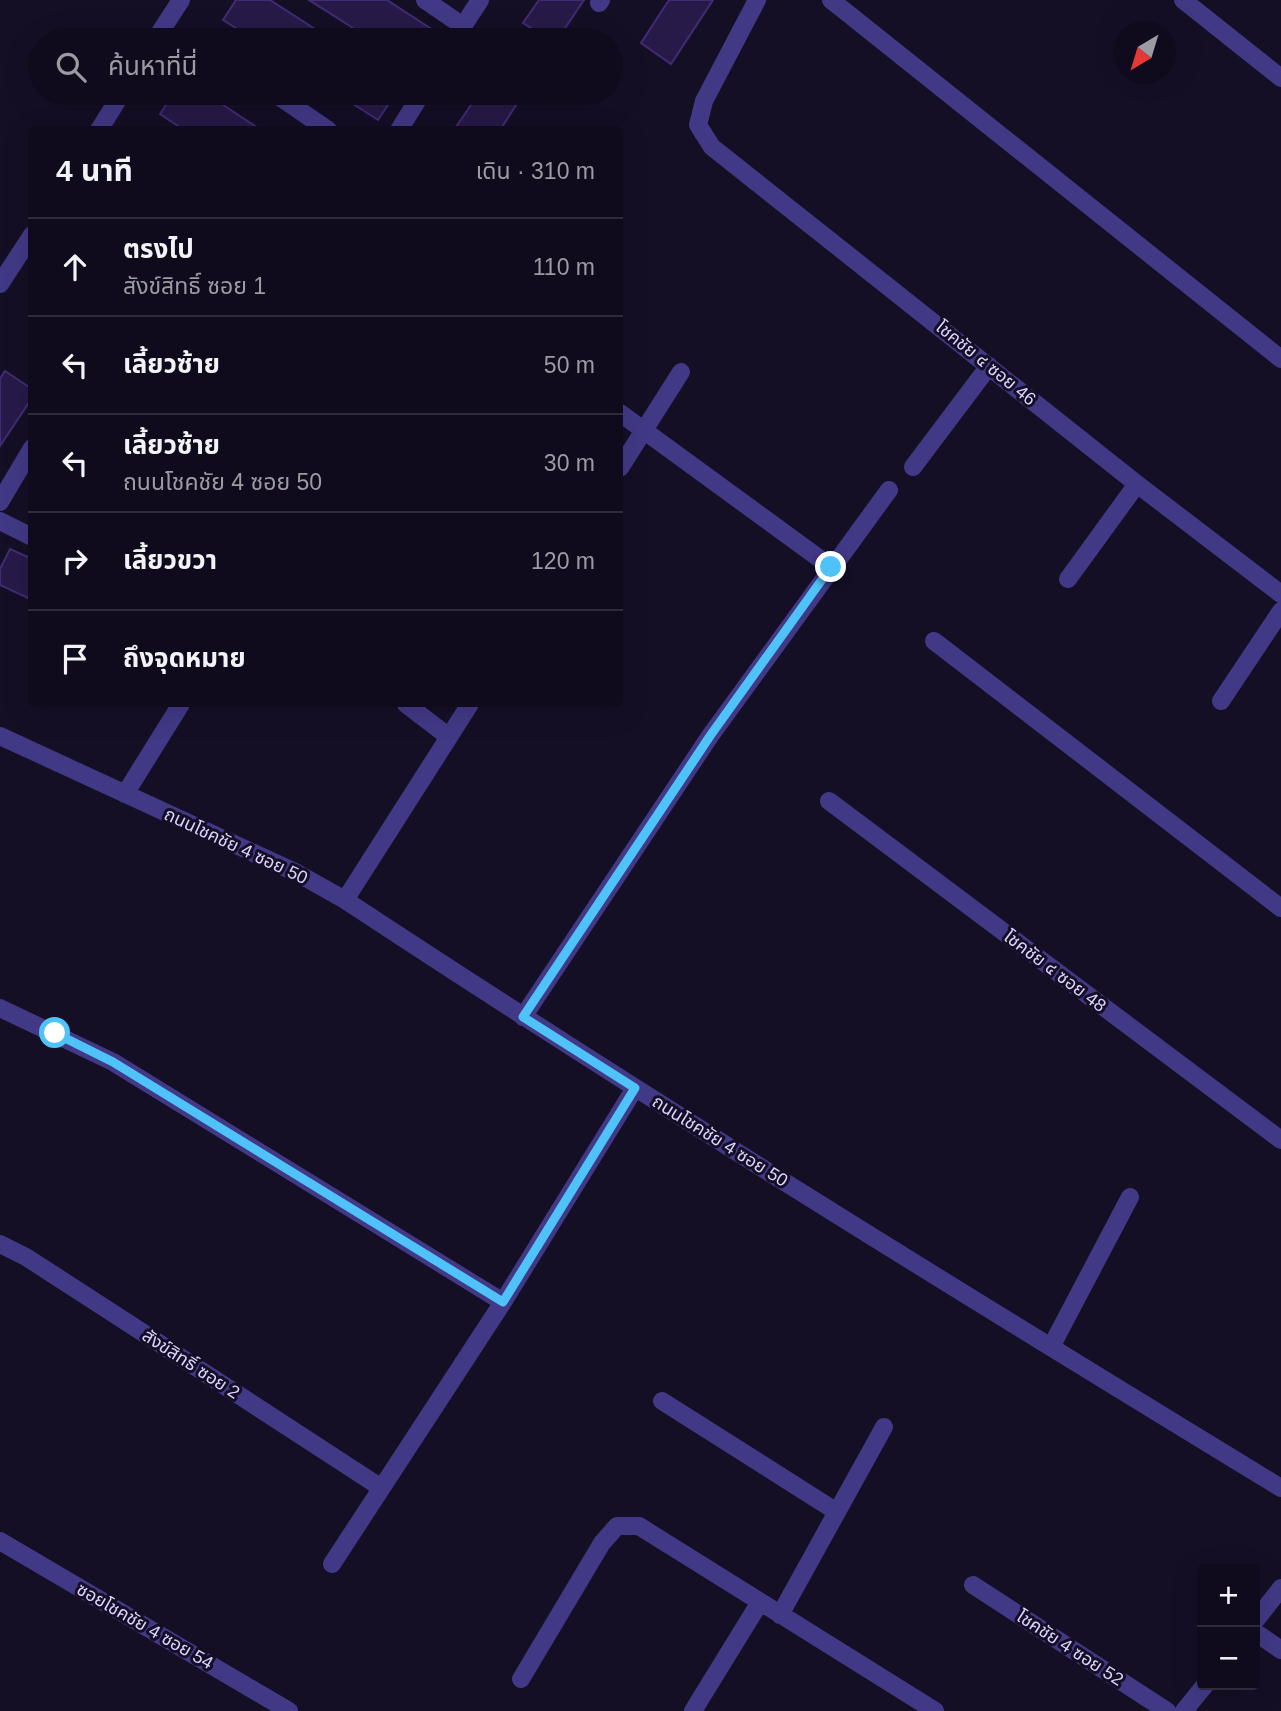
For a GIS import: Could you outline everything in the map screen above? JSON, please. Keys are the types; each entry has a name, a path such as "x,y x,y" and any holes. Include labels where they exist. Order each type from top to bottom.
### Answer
{"street":[{"path":"163,28 181,0"},
{"path":"425,0 454,28"},
{"path":"462,28 480,0"},
{"name":"โชคชัย ๔ ซอย 46","path":"757,0 704,101 698,125 712,147 1137,484 1281,594"},
{"path":"831,0 1281,359"},
{"path":"1183,0 1281,78"},
{"path":"101,126 115,105"},
{"path":"292,105 322,126"},
{"path":"401,126 415,105"},
{"path":"0,284 28,241"},
{"path":"913,467 989,366"},
{"path":"623,463 681,372"},
{"path":"623,415 831,567"},
{"path":"0,502 28,455"},
{"path":"1068,579 1137,484"},
{"path":"523,1017 710,736 889,490"},
{"path":"0,521 28,535"},
{"path":"1221,701 1281,611"},
{"path":"934,641 1281,908"},
{"path":"125,794 179,707"},
{"path":"410,707 449,737"},
{"path":"345,900 468,707"},
{"name":"ถนนโชคชัย 4 ซอย 50","path":"0,736 297,873 345,900 635,1088 1281,1488"},
{"name":"โชคชัย ๔ ซอย 48","path":"829,802 1281,1140"},
{"path":"0,1008 113,1062 503,1302"},
{"path":"332,1564 503,1302 635,1088"},
{"path":"1051,1347 1130,1197"},
{"name":"สังข์สิทธิ์ ซอย 2","path":"0,1244 26,1257 106,1308 380,1488"},
{"path":"663,1401 837,1511"},
{"path":"780,1615 884,1426"},
{"path":"521,1679 602,1543 617,1526 639,1526 935,1711"},
{"name":"ซอยโชคชัย 4 ซอย 54","path":"0,1541 289,1711"},
{"name":"โชคชัย 4 ซอย 52","path":"973,1585 1167,1711"},
{"path":"1260,1615 1281,1588"},
{"path":"694,1711 760,1602"},
{"path":"1260,1635 1281,1650"},
{"path":"1184,1711 1201,1690"}],"building":[{"path":"236,0 270,0 313,28 236,28 223,20"},
{"path":"309,0 387,0 430,28 353,28"},
{"path":"539,0 584,0 565,28 531,28 523,23"},
{"path":"669,0 713,0 671,64 641,43"},
{"path":"166,105 223,105 255,126 178,126 160,114"},
{"path":"355,105 388,105 378,120"},
{"path":"471,105 516,105 503,126 457,126"},
{"path":"5,371 28,386 28,404 0,446 0,379"},
{"path":"10,549 28,557 28,598 0,585 0,569"}],"route":[{"path":"55,1033 113,1062 503,1302 635,1088 523,1017 710,736 831,567"}]}
